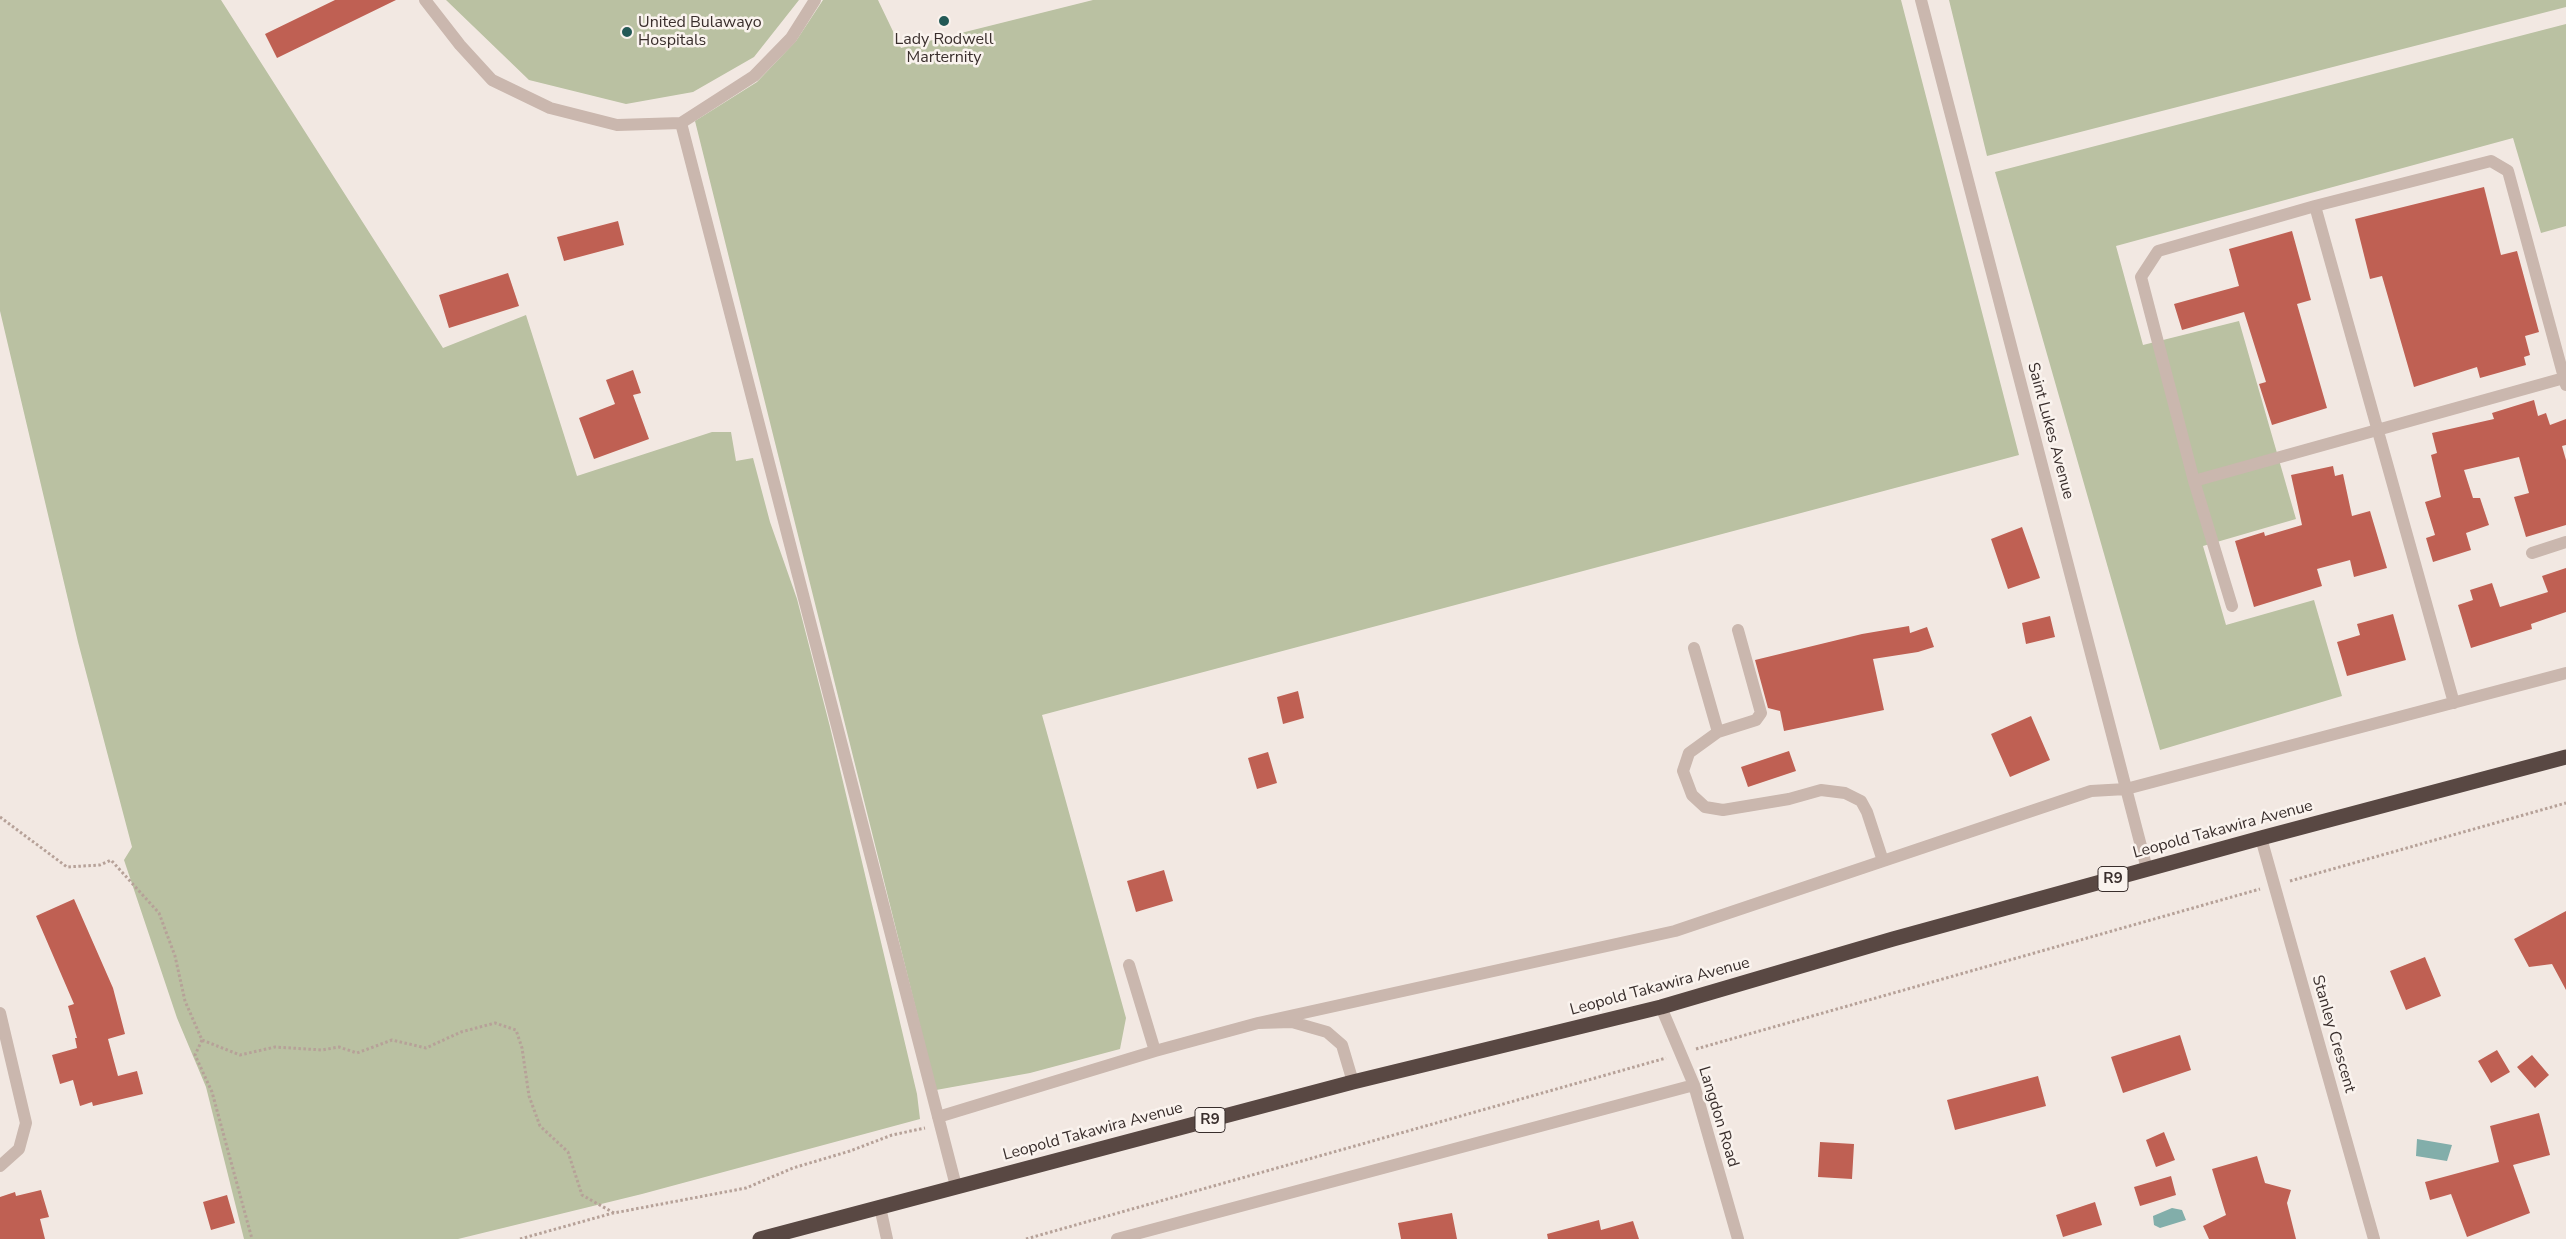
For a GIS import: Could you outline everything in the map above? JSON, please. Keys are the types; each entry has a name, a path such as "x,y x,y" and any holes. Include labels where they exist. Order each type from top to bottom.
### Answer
{"highway":[{"name":"Leopold Takawira Avenue","path":"760,1239 1353,1082 1661,1007 2147,869 2566,757"}],"street":[{"path":"425,0 460,45 492,80 550,108 617,125 681,123 754,76 791,38 815,0"},
{"name":"Saint Lukes Avenue","path":"1921,0 2147,869"},
{"path":"681,123 956,1186"},
{"path":"2194,481 2379,429 2565,382 2508,171 2491,161 2315,206 2158,251 2141,276 2194,481 2232,606"},
{"path":"2315,206 2379,429 2454,703"},
{"path":"2532,553 2566,542"},
{"path":"1738,630 1761,713 1756,720 1718,732 1689,753 1683,771 1692,794 1704,807 1723,810 1789,799 1820,790 1845,793 1861,801 1867,812 1883,861"},
{"path":"1694,648 1718,732"},
{"path":"939,1120 1155,1051 1258,1023 1675,931 2091,791 2126,789 2566,673"},
{"name":"Stanley Crescent","path":"2261,838 2374,1239"},
{"path":"1129,965 1155,1051"},
{"name":"Langdon Road","path":"1661,1007 1694,1085 1738,1239"},
{"path":"0,1013 26,1123 19,1149 0,1166"},
{"path":"1258,1023 1292,1022 1327,1032 1342,1045 1353,1082"},
{"path":"1117,1239 1694,1085"},
{"path":"880,1206 887,1239"}],"path":[{"path":"1026,1239 2566,803"},
{"path":"0,817 67,867 100,865 111,860 135,889 159,913 175,956 185,1001 202,1040 240,1055 275,1048 322,1050 339,1047 357,1053 392,1040 426,1048 460,1032 496,1023 516,1030 522,1048 529,1096 540,1126 568,1152 582,1196 614,1213"},
{"path":"202,1040 195,1055 212,1092 252,1239"},
{"path":"520,1239 614,1213 746,1188 794,1168 939,1120"}],"green space":[{"path":"0,0 221,0 443,348 526,315 577,476 712,432 731,432 736,461 753,458 770,522 797,599 830,727 917,1094 920,1119 642,1194 458,1239 244,1239 206,1087 177,1018 124,860 132,847 78,642 0,311"},
{"name":"United Bulawayo Hospitals","path":"446,0 799,0 754,57 693,92 626,104 529,80"},
{"path":"823,0 878,0 901,48 1093,0 1901,0 2019,455 1042,715 1126,1018 1120,1049 1030,1073 936,1090 695,121 757,82 796,41"},
{"path":"1949,0 2566,0 2566,7 1987,156"},
{"path":"2566,24 2566,226 2541,233 2513,138 2116,246 2143,345 2239,321 2296,519 2203,546 2226,625 2314,600 2342,696 2160,750 1995,172"}],"water":[{"path":"2417,1139 2452,1145 2447,1161 2416,1156"},
{"path":"2172,1208 2182,1210 2186,1220 2160,1228 2154,1225 2153,1216"}],"building":[{"path":"335,0 396,0 277,58 265,34"},
{"path":"2484,187 2501,255 2517,251 2539,332 2525,336 2530,355 2524,357 2526,365 2480,378 2477,367 2414,387 2382,276 2370,279 2355,219"},
{"path":"618,221 624,245 564,261 557,237"},
{"path":"2292,231 2311,300 2297,304 2327,408 2272,425 2259,384 2266,382 2244,312 2182,330 2174,304 2239,286 2229,249"},
{"path":"508,273 519,306 449,328 439,295"},
{"path":"633,370 641,393 633,395 649,439 594,459 579,418 615,404 606,380"},
{"path":"2534,400 2538,416 2546,413 2550,425 2566,419 2566,445 2562,446 2566,460 2566,525 2526,537 2514,497 2529,493 2519,457 2464,470 2473,498 2480,498 2489,525 2466,533 2471,550 2433,562 2426,538 2435,535 2425,502 2441,497 2431,455 2437,453 2432,433 2494,419 2492,413"},
{"path":"2333,466 2335,476 2343,474 2352,516 2370,511 2387,568 2354,577 2350,560 2317,569 2322,586 2254,607 2235,541 2264,532 2265,536 2302,525 2291,475"},
{"path":"2022,527 2040,578 2008,589 1991,539"},
{"path":"2566,568 2566,612 2531,624 2532,629 2471,648 2458,605 2473,600 2470,590 2492,583 2500,607 2548,592 2542,576"},
{"path":"2393,614 2406,660 2347,676 2337,642 2360,635 2357,624"},
{"path":"2050,616 2055,637 2026,644 2022,623"},
{"path":"1909,626 1910,633 1927,627 1934,647 1918,652 1873,659 1884,710 1784,731 1780,711 1768,708 1755,660 1862,634"},
{"path":"1298,691 1304,718 1283,724 1277,697"},
{"path":"2031,716 2050,760 2010,777 1991,734"},
{"path":"1789,751 1796,771 1748,787 1741,767"},
{"path":"1268,752 1277,783 1257,789 1248,758"},
{"path":"1164,870 1173,901 1136,912 1127,881"},
{"path":"74,899 113,988 125,1034 108,1039 118,1076 137,1071 143,1094 93,1106 92,1102 80,1106 73,1080 60,1084 52,1055 77,1048 75,1038 77,1038 68,1006 74,1004 36,916"},
{"path":"2566,911 2566,990 2552,964 2529,967 2514,939"},
{"path":"2425,957 2441,996 2406,1010 2390,971"},
{"path":"2180,1035 2191,1070 2123,1093 2111,1057"},
{"path":"2497,1050 2510,1072 2491,1083 2478,1061"},
{"path":"2532,1055 2549,1075 2535,1088 2517,1067"},
{"path":"2038,1076 2046,1106 1955,1130 1947,1100"},
{"path":"2539,1113 2550,1155 2513,1165 2530,1213 2467,1237 2451,1194 2430,1200 2425,1182 2499,1162 2490,1126"},
{"path":"2164,1132 2175,1160 2156,1167 2146,1140"},
{"path":"1820,1142 1854,1144 1852,1179 1818,1177"},
{"path":"2257,1156 2265,1183 2291,1190 2287,1203 2296,1239 2209,1239 2203,1226 2226,1215 2212,1169"},
{"path":"2171,1176 2176,1195 2140,1206 2134,1187"},
{"path":"41,1190 49,1217 40,1219 45,1239 0,1239 0,1197 15,1192 16,1196"},
{"path":"227,1195 235,1223 211,1230 203,1202"},
{"path":"2095,1202 2102,1225 2063,1237 2056,1215"},
{"path":"1452,1213 1457,1239 1401,1239 1398,1223"},
{"path":"1599,1220 1601,1230 1633,1221 1639,1239 1548,1239 1547,1234"}],"place":[{"name":"Lady Rodwell Marternity","path":"944,21"},
{"name":"United Bulawayo Hospitals","path":"627,32"}]}
